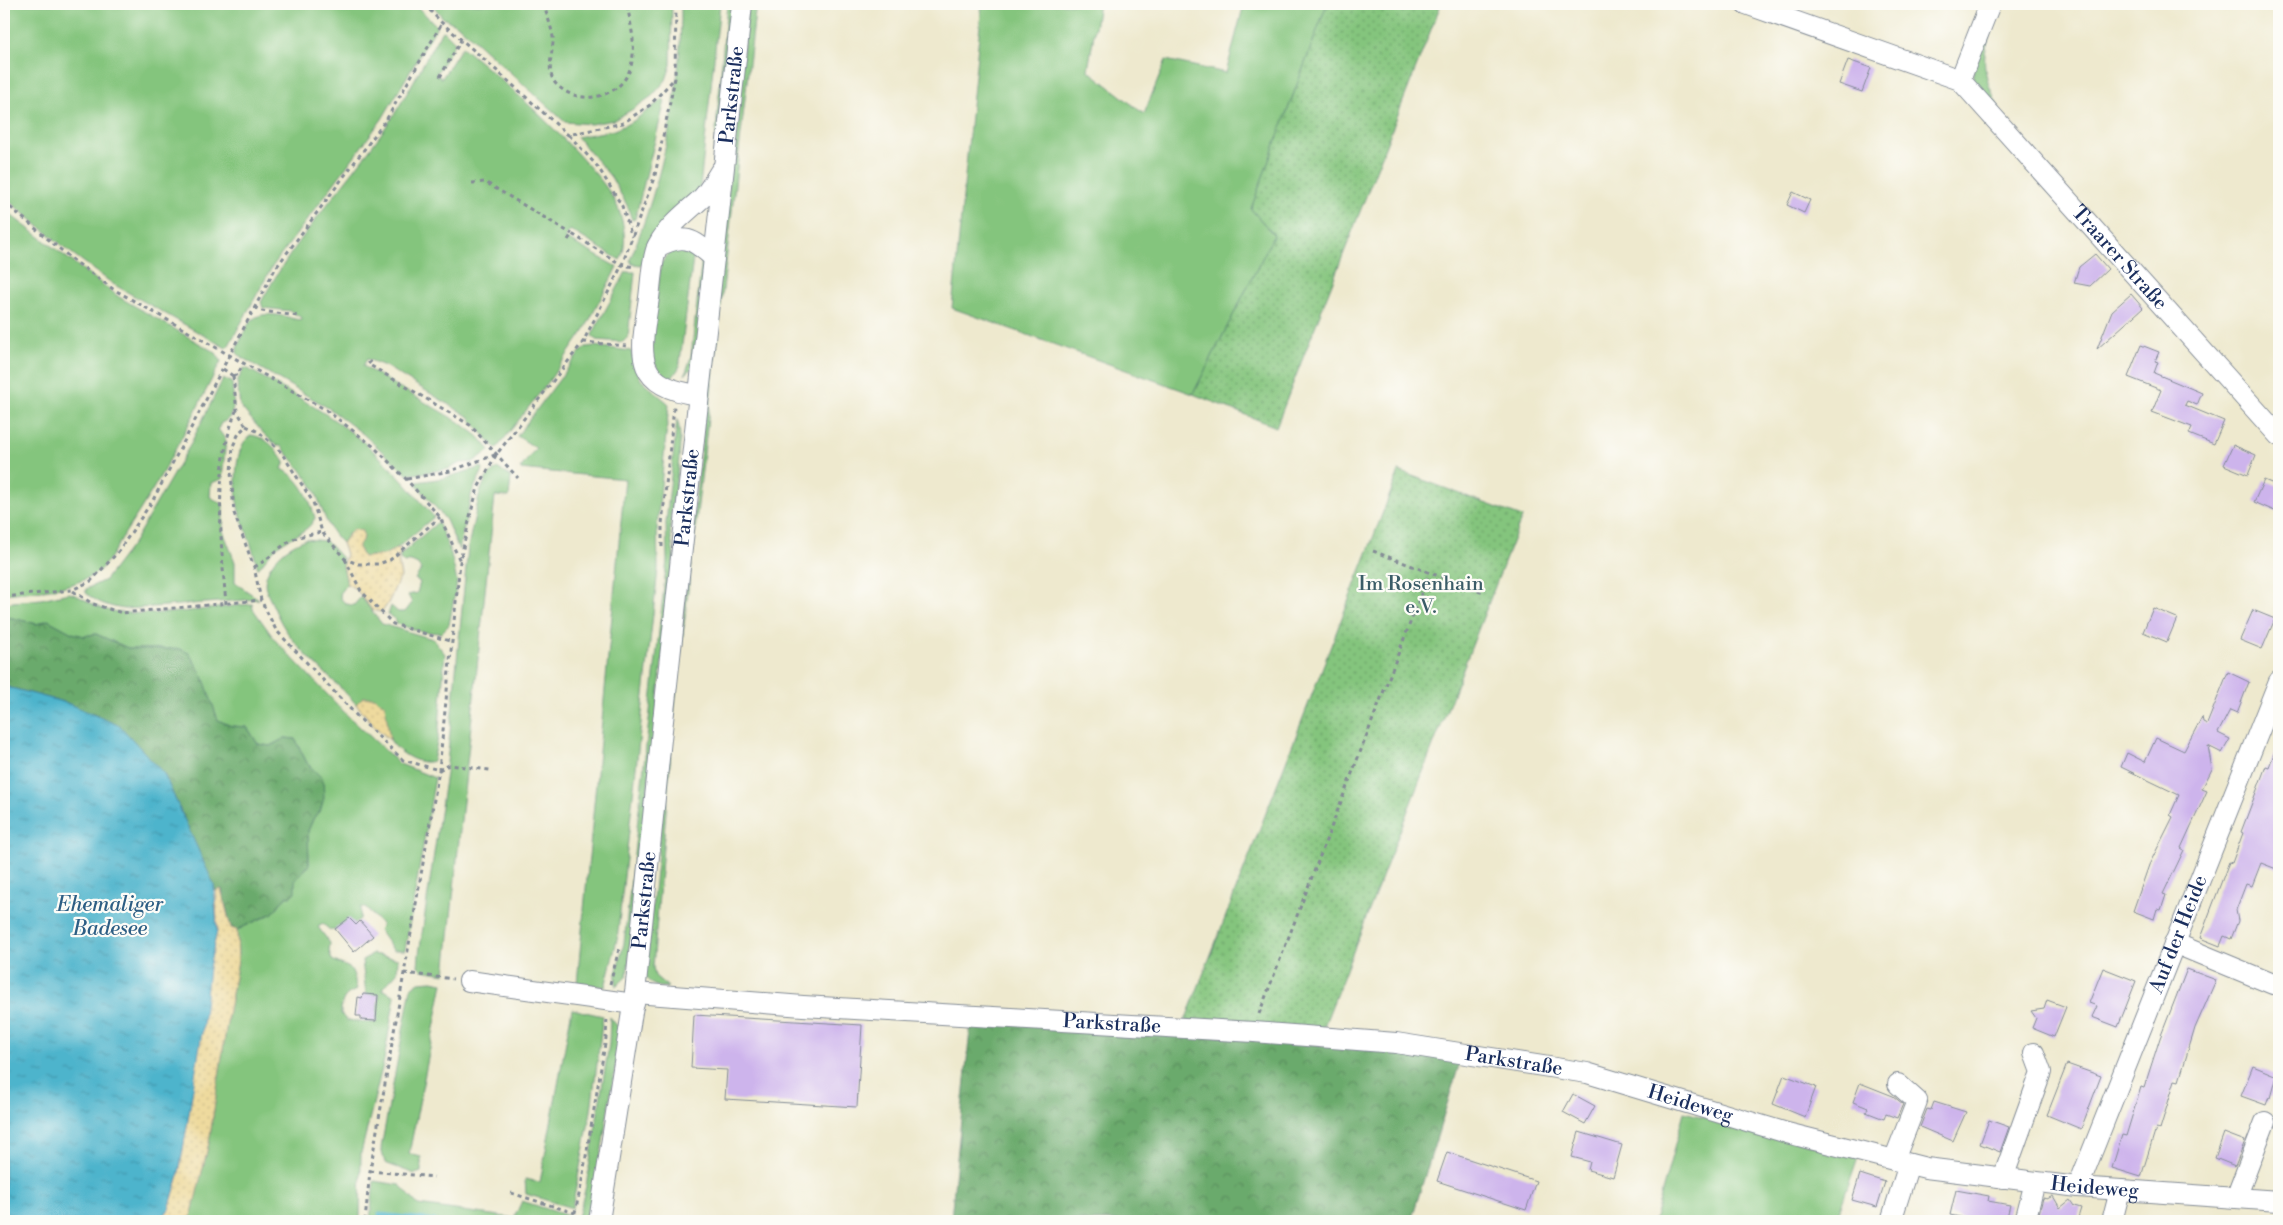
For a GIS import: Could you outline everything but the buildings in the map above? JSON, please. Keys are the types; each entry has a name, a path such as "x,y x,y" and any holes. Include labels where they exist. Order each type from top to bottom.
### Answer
{"street":[{"name":"Parkstraße","path":"599,1221 634,998 660,739 742,4"},
{"path":"1746,4 1960,80 1990,4"},
{"name":"Traarer Straße","path":"1960,80 2279,436"},
{"path":"698,395 677,392 658,381 645,366 642,348 657,248 667,230 704,196 724,166"},
{"path":"657,248 672,239 687,238 698,244 714,258"},
{"name":"Auf der Heide","path":"2078,1187 2278,687"},
{"path":"2174,943 2273,984"},
{"path":"469,981 608,1000 634,998"},
{"name":"Parkstraße","path":"634,998 813,1006 1254,1032 1396,1043 1587,1073"},
{"path":"2003,1178 2041,1072 2034,1053"},
{"name":"Heideweg","path":"1587,1073 1788,1133 1926,1168 2078,1187 2279,1201"},
{"path":"1891,1221 1901,1162 1917,1101 1898,1084"},
{"path":"2236,1198 2265,1122"},
{"path":"2025,1221 2035,1182"},
{"path":"2112,1221 2120,1190"}],"path":[{"path":"424,4 442,24 568,135 598,167 622,206 632,238"},
{"path":"543,4 551,26 553,39 550,63 552,76 557,85 569,92 593,99 604,96 614,89 624,79 632,62 633,42 627,4"},
{"path":"365,1221 370,1171 440,770 460,562 478,488 496,455 582,342 622,265 655,175 675,78 676,4"},
{"path":"4,597 72,590 92,581 118,552 153,500 275,269 386,120 442,24"},
{"path":"440,77 461,40"},
{"path":"568,135 622,122 650,105 675,78"},
{"path":"472,183 485,182 622,265"},
{"path":"4,202 113,289 326,410 373,446 440,517 460,562"},
{"path":"568,240 572,234"},
{"path":"254,307 298,316"},
{"path":"582,342 642,348"},
{"path":"371,361 368,364 470,425 518,478"},
{"path":"233,376 238,374 244,364"},
{"path":"223,369 233,376 237,411 246,426 259,432 281,452 313,502 322,532 345,559 361,591 393,624 453,642"},
{"path":"662,550 662,524 671,420 677,392"},
{"path":"226,604 221,545 222,490 229,429 237,411"},
{"path":"246,426 239,433 234,446 231,472 234,513 254,566 261,600 276,630 357,716 403,760 440,770 449,765 490,770"},
{"path":"406,479 473,465 496,455"},
{"path":"345,559 358,564 378,564 390,560 440,517"},
{"path":"254,566 264,562 279,549 295,539 322,532"},
{"path":"1373,551 1483,594"},
{"path":"1254,1032 1254,1025 1429,574"},
{"path":"72,590 93,604 122,613 261,600"},
{"path":"573,1221 606,1038 608,1000 620,940"},
{"path":"404,973 469,981"},
{"path":"370,1171 434,1177"},
{"path":"511,1193 575,1213"}],"green space":[{"path":"4,4 414,4 437,26 382,119 272,267 226,348 113,284 65,248 4,197"},
{"path":"432,4 672,4 671,65 666,80 652,96 614,120 591,124 565,122 459,26 443,18"},
{"path":"681,4 720,4 700,187 647,248 642,265 632,264 630,260 652,198 668,134 678,70"},
{"path":"727,4 736,4 718,151 713,164"},
{"path":"748,4 756,4 675,703 653,967 655,976 668,987 660,987 649,982 645,976"},
{"path":"982,4 1099,4 1088,70 1144,114 1166,60 1226,73 1244,4 1327,4 1251,209 1274,235 1193,394 952,308"},
{"path":"1327,4 1441,4 1276,427 1193,394 1274,235 1251,209"},
{"path":"1998,4 2002,4 1987,45 1985,67 1987,79 1999,109 1979,90 1974,76 1978,55"},
{"path":"444,31 455,42 436,75 442,78 462,47 506,84 561,136 593,170 604,185 614,200 620,214 624,248 620,260 570,230 565,238 617,267 585,329 549,381 497,448 494,447 471,418 385,366 367,359 363,366 462,424 478,436 490,450 473,462 460,463 448,469 408,475 363,434 330,409 241,357 237,353 237,348 248,325 257,317 272,315 303,319 291,311 263,308 261,302 288,257 391,119 441,32"},
{"path":"663,99 665,101 635,219 632,220 627,205 611,177 577,137 614,130 632,122"},
{"path":"4,210 119,297 216,353 221,361 164,470 139,513 104,565 96,573 75,583 39,591 4,594"},
{"path":"685,248 694,251 679,368 672,378 660,373 650,353 661,264 671,253"},
{"path":"702,257 707,270 696,364 685,375 691,357"},
{"path":"626,272 635,272 628,337 623,342 596,340 592,336 593,333"},
{"path":"594,346 631,351 641,380 669,404 657,527 658,569 617,940 605,987 577,983 625,479 520,469 536,448 517,436 580,352 586,347"},
{"path":"244,368 310,404 340,424 368,446 434,517 397,548 384,555 363,557 358,547 364,537 348,534 342,543 328,525 315,491 304,473 281,446 277,446 264,434 240,406 237,382"},
{"path":"223,379 232,382 233,406 230,416 221,423 218,429 226,440 222,479 211,483 210,497 223,504 223,531 235,562 235,583 259,599 125,609 99,602 86,593 86,589 105,580 134,542 189,447"},
{"path":"677,419 680,442 670,524 674,555 627,976 616,987 616,974 624,943 667,560 666,523"},
{"path":"252,435 267,442 278,452 285,462 282,469 289,473 304,490 315,518 308,528 276,548 258,569 239,511 236,489 238,457 246,440"},
{"path":"482,467 483,470 472,492 459,550 446,520 417,485 417,482 444,478"},
{"path":"497,468 511,477 509,497 495,496 445,974 422,970 418,966 419,954 446,773 468,547 480,492 487,477"},
{"name":"Im Rosenhain e.V.","path":"1399,471 1522,517 1323,1029 1185,1021"},
{"path":"438,522 451,554 457,582 449,625 441,633 422,632 397,624 395,619 388,615 391,606 398,612 405,612 412,603 408,595 417,593 420,582 415,579 421,570 418,564 411,561 404,563 400,559 401,554"},
{"path":"306,539 326,541 341,557 347,584 341,591 340,597 344,602 354,605 361,597 382,624 433,639 445,654 438,738 433,761 422,762 416,760 394,746 389,738 385,705 363,697 356,704 301,650 283,626 266,589 267,573 282,553 291,546"},
{"path":"69,593 79,596 102,609 124,612 180,612 252,604 253,609 275,640 349,717 400,764 435,778 405,950 393,950 379,930 382,925 366,908 361,907 360,919 346,931 330,930 323,924 318,927 330,943 329,951 332,960 348,967 354,975 357,990 349,993 344,998 342,1005 341,1014 346,1020 376,1023 379,995 366,994 362,960 373,954 398,959 397,973 382,989 395,996 384,1060 361,1153 360,1221 190,1221 209,1143 238,960 237,930 273,913 286,896 290,897 295,881 309,865 308,831 314,817 323,779 307,763 295,739 285,738 270,746 258,744 247,727 231,726 218,720 212,704 180,649 130,649 96,634 84,636 72,633 48,620 37,624 4,616 4,603 41,599"},
{"path":"4,616 37,624 48,620 72,633 84,636 96,634 130,649 180,649 189,653 203,676 218,720 231,726 247,727 258,744 270,746 285,738 295,739 307,763 323,779 324,798 320,812 314,817 308,831 309,865 295,881 295,892 290,897 286,896 273,913 237,930 231,928 222,889 216,891 164,774 67,703 4,686"},
{"path":"432,981 443,983 409,1154 421,1157 421,1172 415,1174 385,1163 381,1148 411,988 419,982"},
{"path":"572,1009 603,1016 591,1111 572,1208 526,1194 525,1179 540,1182"},
{"path":"610,1017 619,1028 620,1038 590,1221 577,1221 586,1186 609,1044"},
{"path":"971,1020 1269,1040 1461,1059 1411,1221 954,1221 951,1218"},
{"path":"1684,1112 1858,1157 1836,1221 1654,1221"},
{"path":"374,1181 400,1185 418,1205 514,1218 522,1201 569,1216 568,1221 370,1221"}],"sand":[{"path":"353,529 362,531 364,537 358,547 363,557 384,555 397,548 401,549 398,559 401,577 388,604 381,612 372,610 356,589 347,584 343,564 346,554 342,543"},
{"path":"363,697 374,697 385,705 390,740 376,728 356,704"},
{"path":"221,889 231,928 237,930 238,960 209,1143 190,1221 160,1221 169,1209 178,1178 209,967 217,931 216,891"}],"water":[{"name":"Ehemaliger Badesee","path":"4,686 67,703 120,726 164,774 214,885 217,931 209,967 203,1026 187,1126 178,1178 169,1209 160,1221 4,1221"}],"waterway":[{"path":"380,1215 434,1221"}]}
